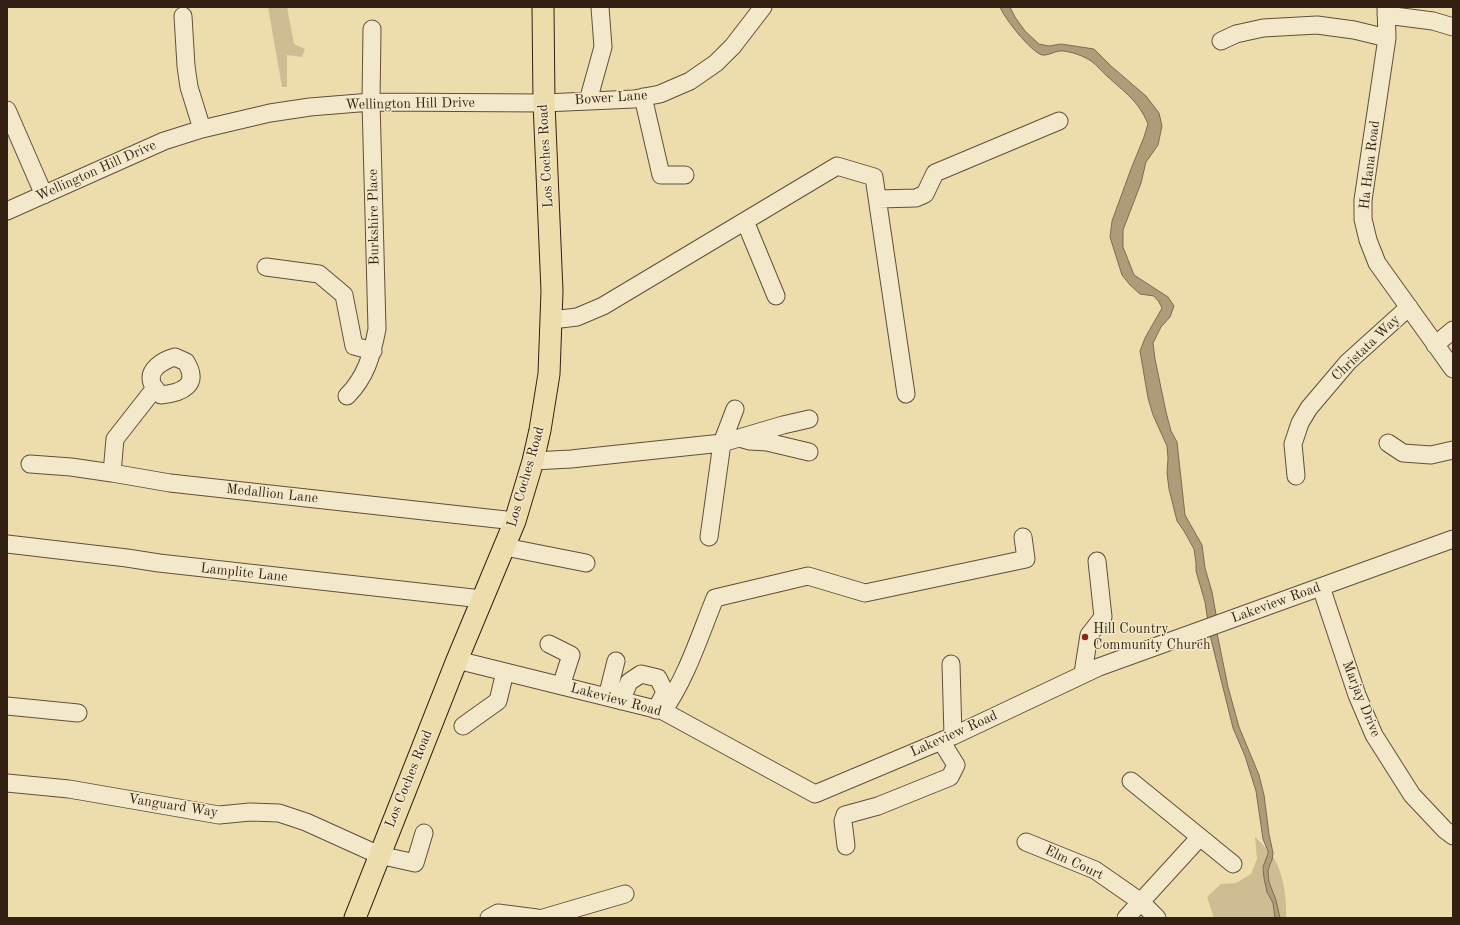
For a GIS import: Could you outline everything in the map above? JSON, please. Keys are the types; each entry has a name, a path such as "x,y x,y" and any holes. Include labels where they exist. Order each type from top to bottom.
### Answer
{"main road":[{"name":"Los Coches Road","path":"355,918 457,660 515,521 533,461 546,398 552,320 542,7"}],"street":[{"path":"588,101 603,46 600,7"},
{"name":"Bower Lane","path":"544,103 634,100 660,94 690,81 716,63 733,46 763,7"},
{"path":"1386,11 1453,27"},
{"name":"Ha Hana Road","path":"1386,11 1387,38 1363,200 1363,220 1368,240 1377,263 1453,369"},
{"path":"183,16 186,66 189,87 202,129"},
{"path":"1221,41 1236,34 1263,28 1317,25 1354,30 1387,38"},
{"name":"Burkshire Place","path":"347,396 362,377 373,351 377,329 371,102 372,30"},
{"path":"643,97 661,175 685,175"},
{"name":"Wellington Hill Drive","path":"7,211 155,144 202,129 270,113 310,107 371,102 544,103"},
{"path":"7,110 44,195"},
{"path":"878,199 916,198 925,194 935,173 1059,121"},
{"path":"552,320 577,317 603,306 837,166 874,177 906,394"},
{"path":"745,221 776,296"},
{"path":"266,267 319,274 344,295 354,346 373,351"},
{"name":"Christata Way","path":"1296,476 1293,444 1300,423 1309,408 1348,362 1409,306"},
{"path":"1435,345 1453,330"},
{"path":"112,473 115,438 155,388"},
{"path":"710,537 722,444 735,409"},
{"path":"533,461 571,459 722,444 782,425 809,419"},
{"path":"739,438 750,441 767,442 809,452"},
{"path":"1388,443 1403,453 1431,455 1453,450"},
{"name":"Medallion Lane","path":"30,464 71,467 170,483 515,521"},
{"path":"660,710 673,698 715,598 808,576 865,593 1026,559 1023,537"},
{"name":"Lakeview Road","path":"457,660 660,710 815,794 947,738 1099,667 1453,539"},
{"name":"Lamplite Lane","path":"7,544 159,563 482,599"},
{"path":"505,547 586,563"},
{"path":"1084,674 1089,635 1103,617 1097,561"},
{"name":"Marjay Drive","path":"1321,587 1357,695 1374,735 1412,794 1445,830 1453,836"},
{"path":"549,644 571,655 560,686"},
{"path":"614,699 616,661"},
{"path":"846,846 842,821 845,815 878,806 950,777 956,765 947,738 951,664"},
{"path":"463,726 498,701 505,672"},
{"path":"614,699 629,682 641,674 658,678 665,692 660,710"},
{"path":"7,706 78,713"},
{"path":"1131,781 1233,864"},
{"name":"Vanguard Way","path":"7,783 69,789 220,815 250,812 278,813 306,822 379,855 416,863 424,833"},
{"path":"1126,918 1200,837"},
{"name":"Elm Court","path":"1026,842 1095,870 1141,902 1157,918"},
{"path":"543,918 624,894"},
{"path":"489,918 498,913 537,918"}],"shaded area":[{"path":"268,7 287,7 294,44 305,49 302,57 287,55 287,87 282,87"},
{"path":"1000,7 1010,7 1025,31 1039,44 1049,46 1061,44 1094,49 1111,66 1146,96 1159,113 1162,126 1158,145 1146,162 1141,183 1123,230 1123,247 1134,275 1168,297 1174,306 1170,317 1161,327 1153,343 1155,359 1171,431 1177,442 1185,515 1202,545 1205,568 1212,592 1217,620 1208,622 1205,602 1196,571 1194,549 1177,521 1169,489 1167,473 1167,446 1153,415 1148,398 1140,351 1145,338 1162,308 1154,296 1140,294 1122,275 1110,237 1112,221 1148,124 1140,109 1125,92 1088,59 1074,53 1060,51 1047,55 1037,53 1018,34"},
{"path":"1216,628 1228,687 1239,727 1259,775 1264,795 1273,853 1268,871 1269,882 1276,900 1280,918 1275,918 1273,903 1267,892 1264,878 1263,867 1268,851 1263,839 1256,791 1245,756 1233,728 1209,631"},
{"path":"1255,837 1272,855 1279,868 1284,889 1286,918 1214,918 1207,897 1221,884 1236,883 1251,874 1257,859"}],"place":[{"name":"Hill Country Community Church","path":"1085,637"}]}
